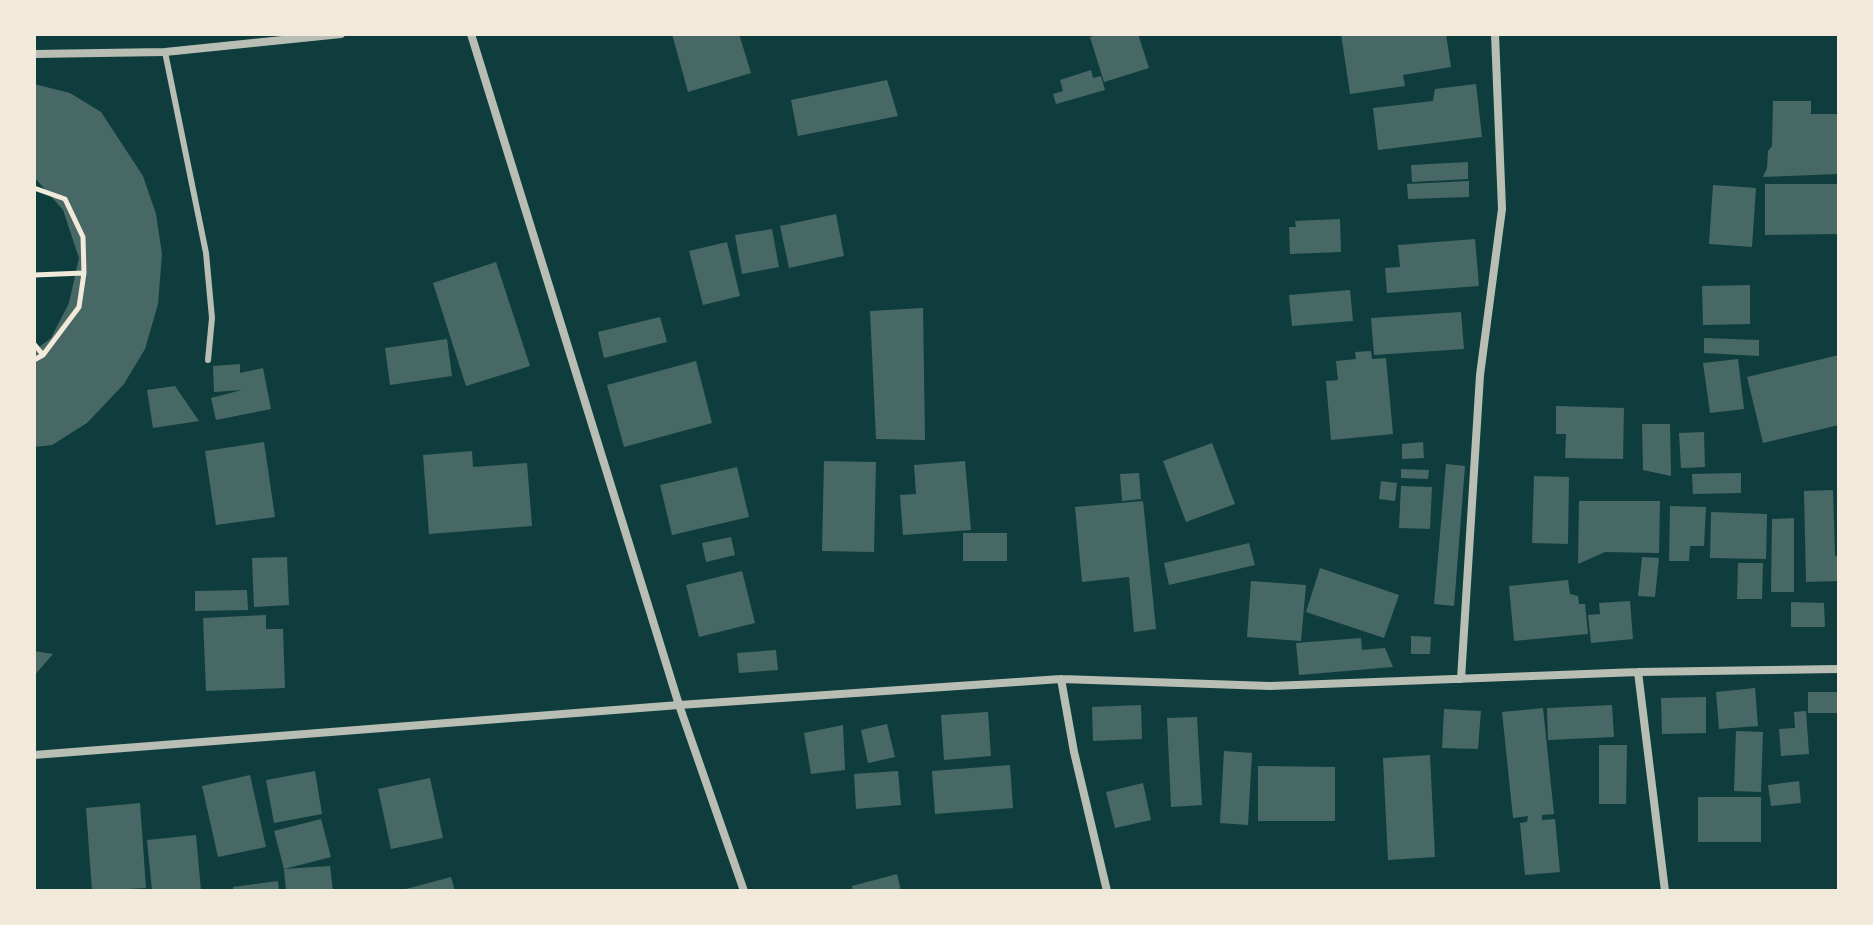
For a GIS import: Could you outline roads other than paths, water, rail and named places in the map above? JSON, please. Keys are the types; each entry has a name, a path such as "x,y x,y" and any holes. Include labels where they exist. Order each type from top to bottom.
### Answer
{"street":[{"path":"34,54 165,52 341,34"},
{"path":"471,34 679,705 744,891"},
{"path":"1461,679 1480,375 1502,209 1495,34"},
{"path":"34,755 1061,679 1270,686 1638,672 1839,669"},
{"path":"1638,672 1665,891"},
{"path":"1061,679 1074,752 1107,891"}],"lane":[{"path":"165,52 206,253 212,318 208,360"}]}
